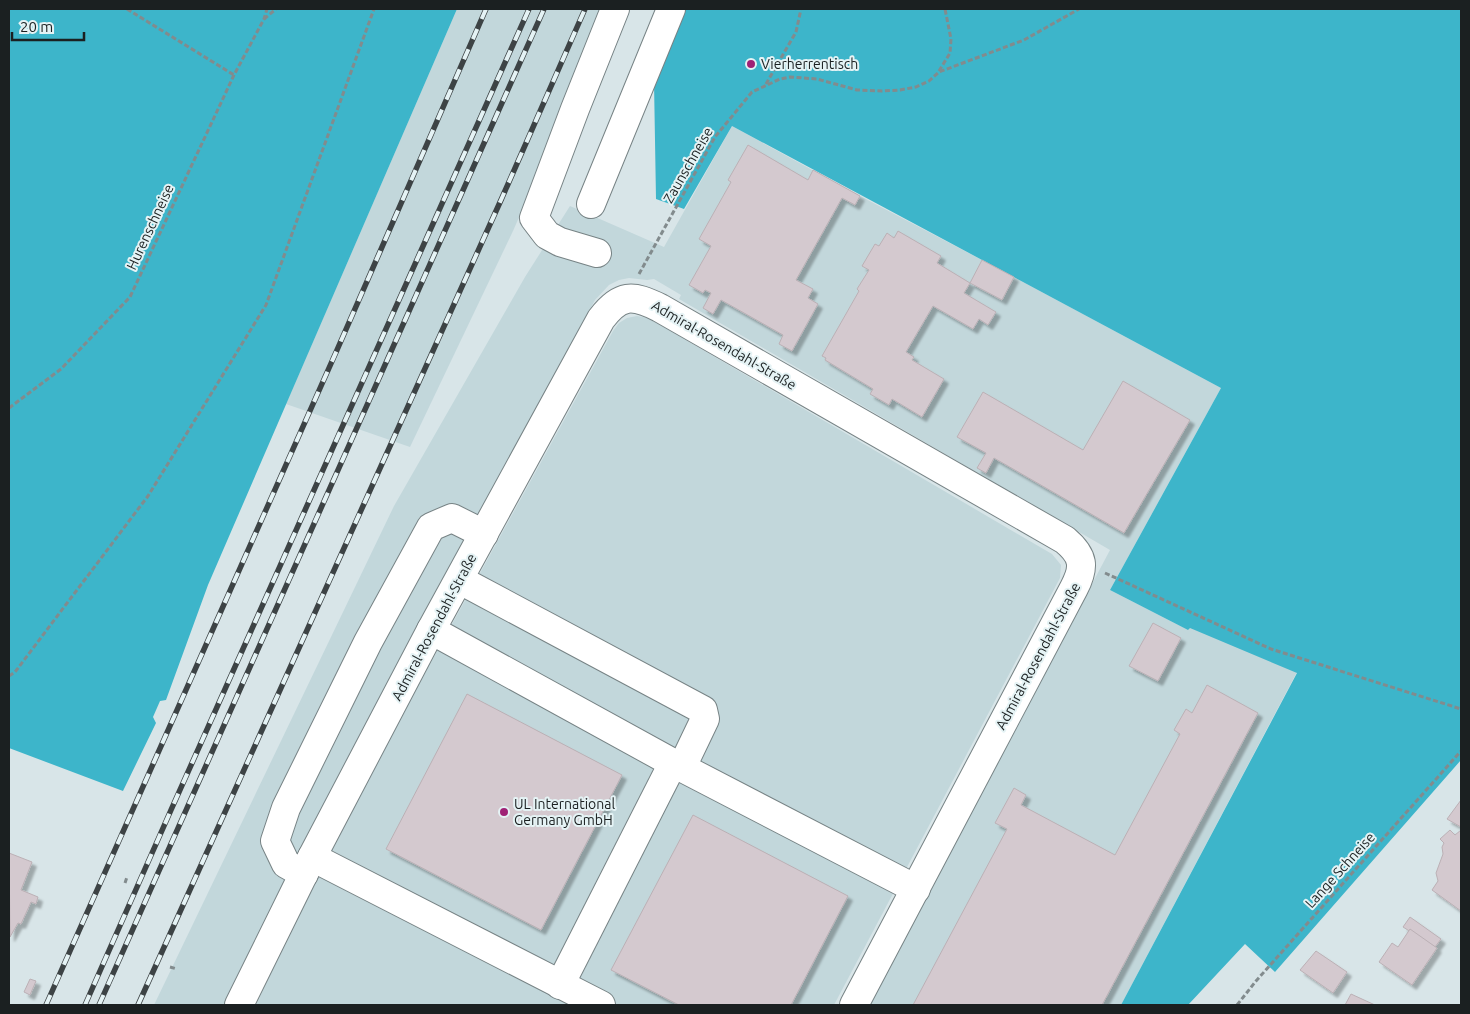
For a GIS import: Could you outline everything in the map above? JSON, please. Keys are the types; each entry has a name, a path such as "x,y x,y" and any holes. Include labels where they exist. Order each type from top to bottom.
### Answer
{"street":[{"path":"597,252 560,242 547,235 534,218 615,9"},
{"path":"591,204 671,9"},
{"name":"Admiral-Rosendahl-Straße","path":"239,1005 308,865 431,630 460,580 600,319 609,308 624,298 645,300 660,308 1065,540 1076,549 1082,563 1080,576 1074,588 854,1005"},
{"path":"484,534 452,518 430,527 368,642 286,808 275,841 286,864 308,865 601,1005"},
{"path":"460,580 703,710 706,719 678,765 560,985"},
{"path":"431,630 678,765 916,889"}],"path":[{"path":"127,9 234,75"},
{"path":"264,19 267,9"},
{"path":"264,19 276,9"},
{"path":"9,676 15,672 148,496 266,305 374,9"},
{"path":"766,85 796,32 801,9"},
{"path":"939,72 950,53 951,39 944,9"},
{"name":"Zaunschneise","path":"624,298 715,137 752,92 780,79 803,77 857,90 882,91 916,87 929,81 939,72 1024,40 1079,9"},
{"name":"Hurenschneise","path":"9,408 61,369 130,297 234,75 264,19"},
{"path":"1082,563 1271,649 1461,709"},
{"name":"Lange Schneise","path":"1237,1005 1461,751"},
{"path":"124,883 127,877"},
{"path":"170,967 176,969"}],"shaded area":[{"path":"9,9 457,9 208,585 166,700 160,701 153,717 156,723 123,791 9,748"},
{"path":"457,9 607,9 513,231 410,447 286,404"},
{"path":"679,9 1461,9 1461,760 1275,972 1245,944 1188,1005 1121,1005 1297,673 1190,628 1188,630 1110,590 1221,388 732,126 684,209 656,199 654,82"},
{"path":"732,126 1221,388 1110,590 1188,630 1190,627 1297,672 1121,1005 869,1005 1110,550 679,299 681,295 654,279 629,278 609,285 595,300 293,868 224,1004 154,1005 394,506 525,277 570,206 664,247"},
{"path":"637,316 648,318 1052,554 1061,565 1060,578 834,1005 256,1005 329,848 613,331 619,323 627,318"}],"building":[{"path":"748,145 808,180 813,170 860,196 855,205 842,198 796,280 813,289 808,298 818,304 792,351 779,344 783,335 721,300 713,314 703,308 711,293 705,290 703,293 689,285 711,246 699,239 731,182 728,180"},
{"path":"898,231 941,256 937,263 970,283 964,293 996,312 988,325 979,319 973,329 933,306 906,352 914,357 912,360 944,379 922,417 892,399 889,405 870,394 873,389 825,360 826,358 822,356 869,270 862,266 875,244 879,246 887,233 894,238"},
{"path":"982,260 1014,277 1002,300 970,283"},
{"path":"1123,381 1190,420 1124,533 994,458 986,473 977,468 986,453 957,437 983,392 1083,450"},
{"path":"1153,623 1181,638 1158,681 1129,666"},
{"path":"1207,685 1258,713 1102,1005 913,1005 1007,829 995,823 1014,788 1026,795 1021,805 1115,855 1180,734 1174,730 1186,709 1192,713"},
{"name":"UL International Germany GmbH","path":"467,694 622,775 541,930 386,849"},
{"path":"1461,800 1461,827 1447,819"},
{"path":"693,815 848,896 791,1005 679,1005 611,970"},
{"path":"1450,830 1455,835 1461,830 1461,911 1432,890 1438,881 1436,873 1443,854 1442,847 1444,843 1440,839"},
{"path":"9,853 32,862 21,890 38,897 36,904 31,902 21,924 18,923 10,937"},
{"path":"1410,917 1441,939 1435,947 1403,927"},
{"path":"1410,929 1437,948 1412,985 1379,962 1392,943 1398,947"},
{"path":"1316,951 1347,972 1333,993 1300,970"},
{"path":"30,979 36,981 30,995 24,992"},
{"path":"1351,994 1375,1005 1345,1005"}],"railway":[{"path":"46,1005 337,350 486,9"},
{"path":"85,1005 529,9"},
{"path":"99,1005 544,9"},
{"path":"138,1005 501,200 585,9"}],"place":[{"name":"Vierherrentisch","path":"751,64"},
{"name":"UL International Germany GmbH","path":"504,812"}]}
